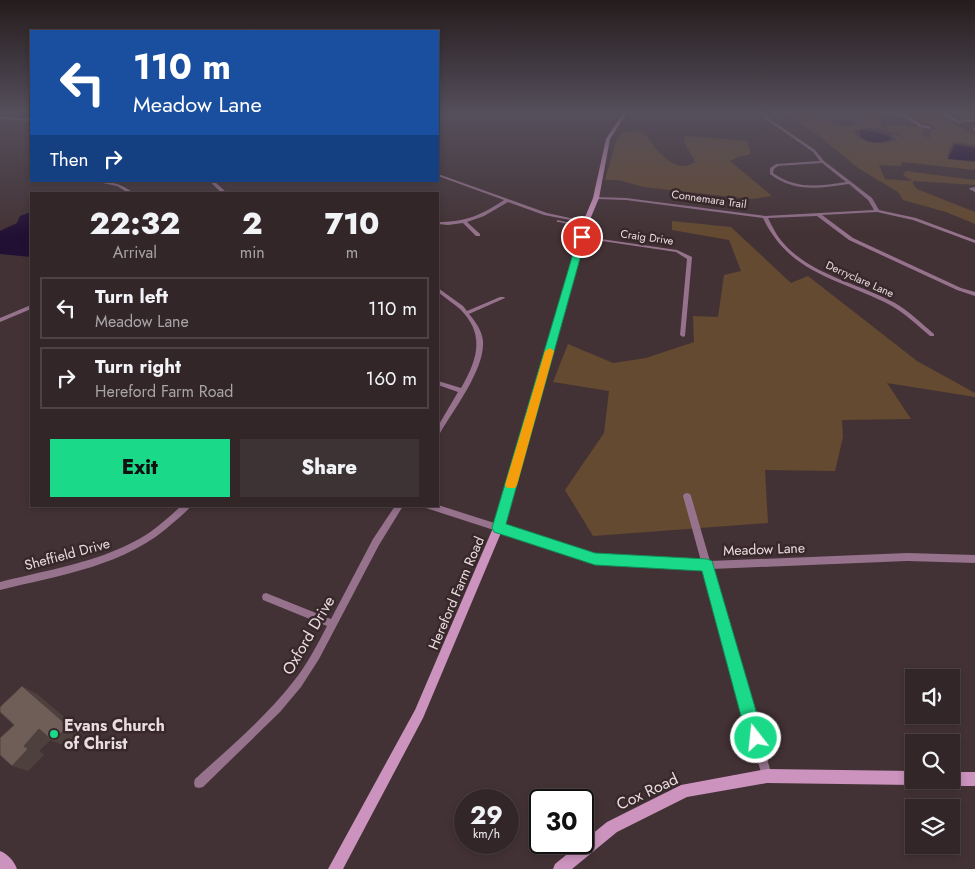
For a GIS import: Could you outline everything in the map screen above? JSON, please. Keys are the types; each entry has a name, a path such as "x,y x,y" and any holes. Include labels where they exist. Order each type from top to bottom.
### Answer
{"street":[{"name":"Hereford Farm Road","path":"335,869 419,714 498,528 584,229 596,198 605,154"},
{"path":"816,154 823,162 870,198 877,211"},
{"path":"823,162 777,165 772,168 771,173 789,185 801,187 850,183"},
{"path":"439,175 584,229"},
{"path":"102,182 118,185 130,192"},
{"path":"212,182 224,192"},
{"name":"Connemara Trail","path":"596,198 626,199 765,217 877,211 914,219 975,242"},
{"path":"439,223 466,222 482,216 507,200"},
{"path":"819,215 851,239 959,289 975,294"},
{"name":"Derryclare Lane","path":"765,217 771,231 788,252 831,278 894,305 932,335"},
{"path":"466,222 478,235"},
{"name":"Craig Drive","path":"584,229 677,251 690,258 683,335"},
{"path":"439,291 466,312 473,323 480,348 478,362 473,375 439,429"},
{"path":"466,312 502,298"},
{"path":"0,320 30,307"},
{"path":"439,383 462,391"},
{"path":"687,496 767,776"},
{"name":"Sheffield Drive","path":"0,586 39,575 85,566 116,556 137,546 157,532 186,507"},
{"name":"Oxford Drive","path":"199,783 277,708 293,690 316,656 376,542 398,507"},
{"name":"Meadow Lane","path":"432,507 595,559 707,565 908,557 975,559"},
{"path":"266,597 333,624"},
{"name":"Cox Road","path":"560,869 612,827 686,790 767,776 905,778"},
{"path":"960,779 975,779"},
{"path":"0,858 10,869"}],"shaded area":[{"path":"612,154 661,154 672,162 687,166 695,162 690,154 751,154 730,161 772,196 751,199 644,187 618,180 605,180"},
{"path":"840,154 948,154 948,159 975,162 975,170 902,162 901,166 879,165 885,179 912,181 903,175 906,171 975,180 975,185 913,181 913,184 917,189 975,212 975,224 946,212 903,200 898,192 858,168"},
{"path":"951,154 975,154 975,161 948,159"},
{"path":"30,212 30,257 0,254 0,231 17,223 20,216"},
{"path":"672,221 731,227 791,283 808,276 917,361 975,393 975,397 887,383 911,419 842,420 843,437 835,471 765,470 768,523 593,536 565,490 604,433 609,391 553,382 568,344 613,363 646,358 694,342 693,316 718,317 724,275 741,271 729,240 672,230"}],"building":[{"path":"22,686 68,726 53,741 39,729 24,746 28,749 12,766 0,755 0,738 14,725 0,712 0,707"}],"slow traffic":[{"path":"511,485 550,351"}],"place":[{"name":"Evans Church of Christ","path":"54,734"}],"route":[{"path":"582,237 498,528 595,559 707,565 756,738"}]}
